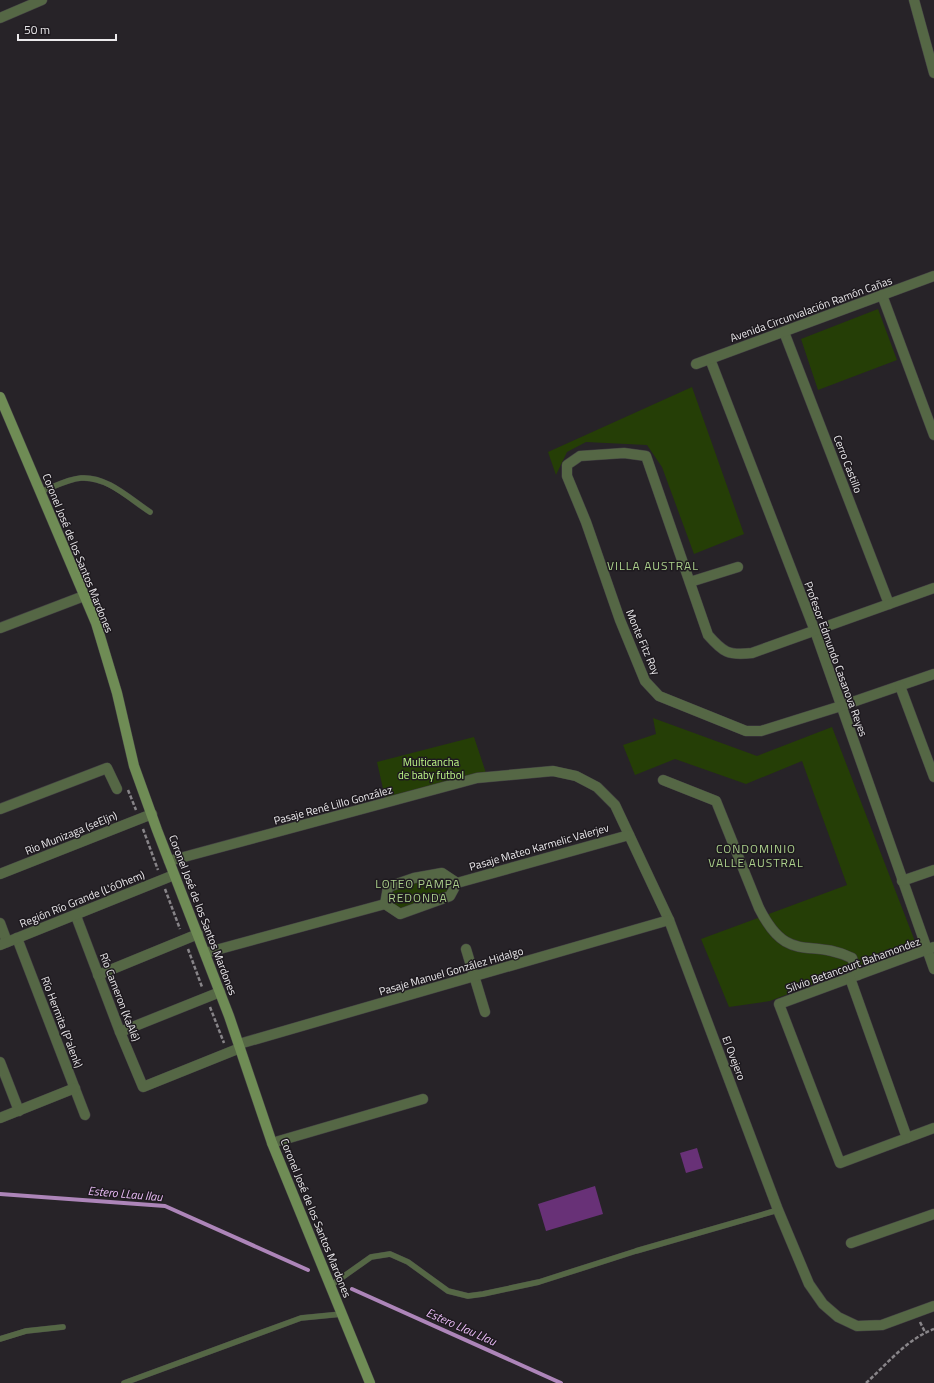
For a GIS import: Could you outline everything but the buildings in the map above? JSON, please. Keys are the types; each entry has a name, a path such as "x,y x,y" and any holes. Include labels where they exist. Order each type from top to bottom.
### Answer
{"street":[{"path":"0,18 42,0"},
{"path":"914,0 932,57 934,73"},
{"name":"Avenida Circunvalación Ramón Cañas","path":"696,364 934,276"},
{"path":"882,295 934,435"},
{"name":"Cerro Castillo","path":"784,332 889,604"},
{"name":"Profesor Edmundo Casanova Reyes","path":"710,359 815,631 902,880 931,949 934,969"},
{"name":"Coronel José de los Santos Mardones","path":"0,397 98,630 117,693 134,766 168,861 198,934 240,1046 272,1143 370,1383"},
{"name":"Monte Fitz Roy","path":"690,582 646,456 624,453 580,456 567,464 567,476 586,522 620,620 645,681 659,696 746,731 760,731 841,706 934,674"},
{"path":"738,567 690,582 708,635 719,648 735,655 752,653 934,588"},
{"path":"0,628 84,596"},
{"path":"900,686 934,777"},
{"path":"0,809 107,768 117,789"},
{"name":"Pasaje René Lillo González","path":"168,861 477,778 553,771 576,776"},
{"name":"El Ovejero","path":"576,776 597,787 616,805 669,920 778,1210 809,1284 823,1304 838,1317 857,1326 882,1325 934,1306"},
{"path":"663,780 716,801 760,908 766,921 775,932 786,942 799,948 840,952 852,958 854,977 907,1138 934,1128"},
{"name":"Rio Munizaga (seEljn)","path":"0,874 152,814"},
{"name":"Pasaje Mateo Karmelic Valerjev","path":"456,883 629,835"},
{"path":"902,880 934,870"},
{"path":"205,953 385,904 400,914 450,896 456,883 442,873 414,878 388,887 385,904"},
{"name":"Región Río Grande (L'óOhem)","path":"8,942 76,916 174,875"},
{"name":"Río Cameron (KaAlé)","path":"76,916 120,1032 143,1087"},
{"name":"Pasaje Manuel González Hidalgo","path":"143,1087 228,1053 240,1046 669,920"},
{"name":"Río Hermita (P'alenk)","path":"0,923 75,1088 85,1115"},
{"path":"98,975 198,934"},
{"path":"466,949 473,977 485,1012"},
{"name":"Silvio Betancourt Bahamondez","path":"907,1138 840,1163 780,1004 931,949"},
{"path":"120,1032 220,992"},
{"path":"0,1062 19,1111"},
{"path":"0,1118 75,1088"},
{"path":"272,1143 423,1099"},
{"path":"851,1243 934,1214"}],"lane":[{"path":"40,492 73,480 91,478 107,483 150,512"},
{"path":"330,1286 371,1257 390,1254 408,1262 448,1291 468,1296 483,1294 539,1282 636,1251 778,1210"},
{"path":"124,1383 300,1318 342,1314"},
{"path":"0,1339 26,1332 63,1327"}],"path":[{"path":"126,784 161,880 228,1053"},
{"path":"866,1383 910,1342 925,1332 934,1329"}],"green space":[{"path":"878,309 897,360 818,390 801,339"},
{"path":"692,387 744,534 694,554 662,467 647,445 586,442 567,452 556,475 548,452"},
{"path":"653,718 757,756 832,727 916,944 770,1001 729,1007 701,939 847,885 802,761 746,784 675,759 635,775 623,745 656,734"},
{"name":"Multicancha de baby futbol","path":"474,737 486,773 386,802 377,762"},
{"path":"437,876 447,885 449,890 445,895 400,909 395,907 390,898 394,890"}],"waterway":[{"name":"Estero LLau llau","path":"0,1194 165,1206 308,1270"},
{"name":"Estero Llau Llau","path":"352,1289 561,1383"}],"district":[{"name":"VILLA AUSTRAL","path":"653,566"},
{"name":"CONDOMINIO VALLE AUSTRAL","path":"756,856"},
{"name":"LOTEO PAMPA REDONDA","path":"418,891"}]}
